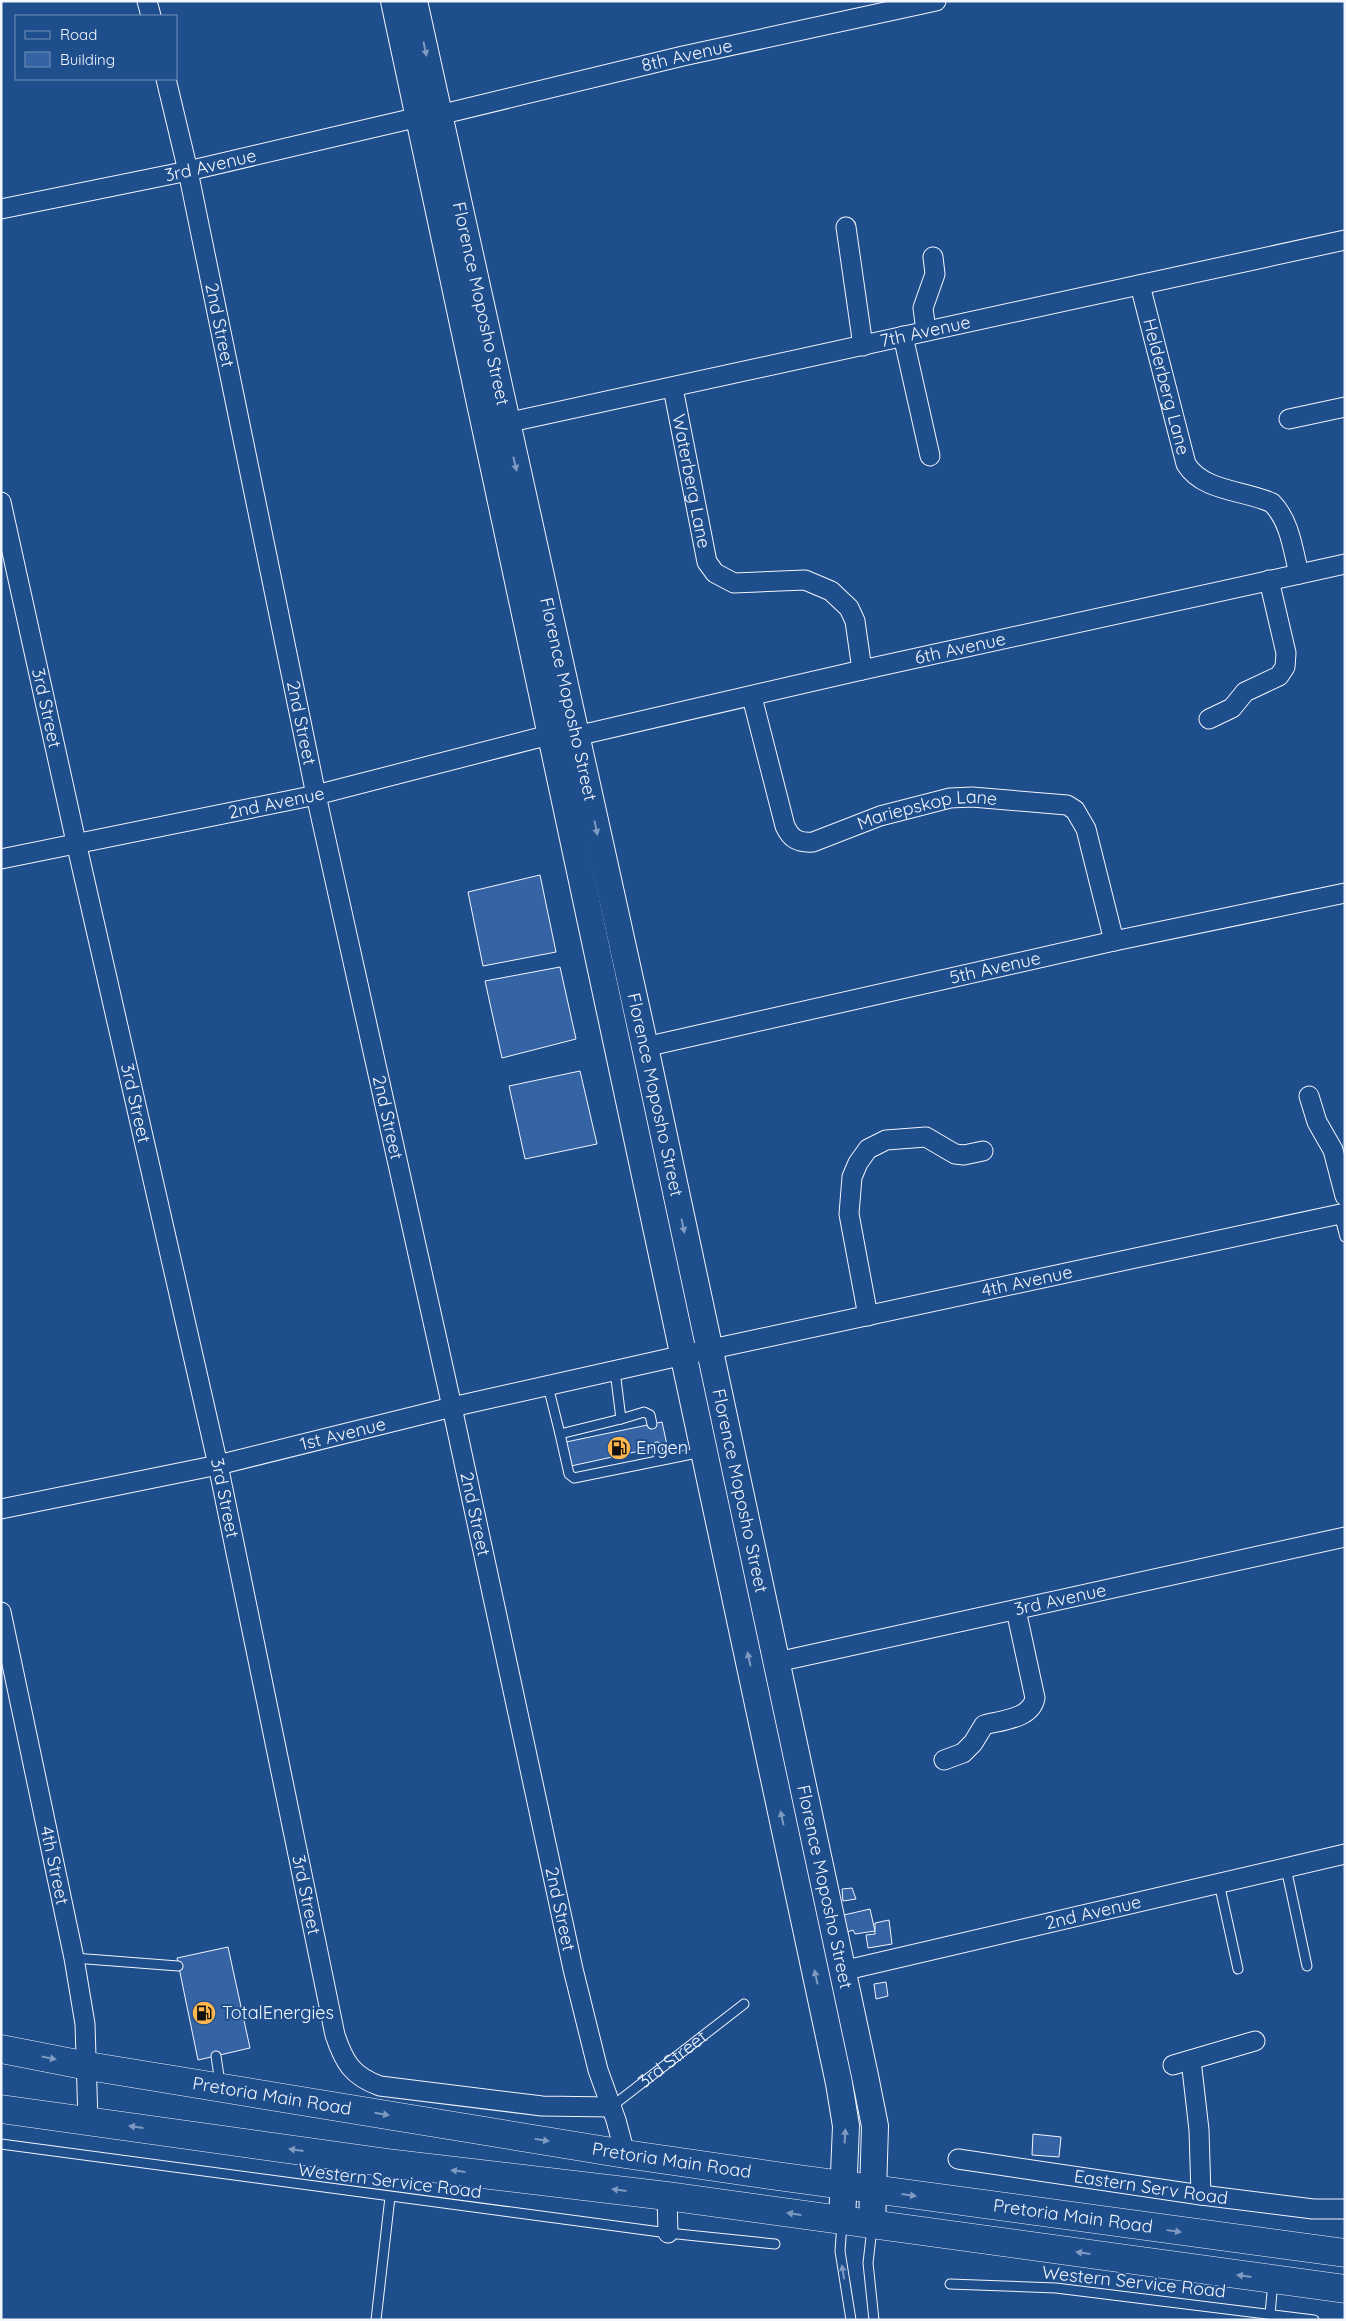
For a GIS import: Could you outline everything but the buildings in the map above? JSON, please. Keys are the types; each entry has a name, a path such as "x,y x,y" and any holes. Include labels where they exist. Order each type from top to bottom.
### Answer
{"main road":[{"name":"Pretoria Main Road","path":"1,2049 88,2066 625,2154 872,2190 1345,2253"},
{"name":"Pretoria Main Road","path":"1,2109 388,2163 667,2196 872,2225 916,2229 1345,2289"}],"street":[{"path":"148,1 151,15"},
{"name":"Florence Moposho Street","path":"394,1 429,116 506,423 645,1047 875,2126 872,2225"},
{"name":"Florence Moposho Street","path":"414,1 429,116 549,735 684,1355 839,2083 846,2126 842,2221"},
{"name":"8th Avenue","path":"429,116 683,56 936,1"},
{"name":"2nd Street","path":"166,80 188,172 316,795 452,1408 573,1969 598,2070 625,2154"},
{"name":"3rd Avenue","path":"1,209 188,172 429,116"},
{"path":"846,227 862,346"},
{"name":"7th Avenue","path":"506,423 1345,240"},
{"path":"926,331 924,308 935,274 933,257"},
{"name":"Helderberg Lane","path":"1140,285 1186,464 1191,473 1208,483 1272,503 1281,512 1287,526 1299,574"},
{"path":"903,336 930,456"},
{"name":"Waterberg Lane","path":"673,388 707,562 715,573 734,583 805,580 830,591 849,608 855,621 862,670"},
{"path":"1289,420 1345,407"},
{"name":"3rd Street","path":"1,502 76,842 218,1465 335,2034 350,2068 364,2080 380,2086 542,2106 611,2106"},
{"name":"6th Avenue","path":"576,736 752,697 862,670 1345,564"},
{"path":"1209,719 1232,708 1245,692 1279,676 1286,667 1286,653 1269,580"},
{"name":"Mariepskop Lane","path":"752,697 785,826 789,835 795,840 803,843 813,842 880,816 950,798 972,797 1066,805 1075,810 1086,830 1114,941"},
{"name":"2nd Avenue","path":"1,859 76,842 316,795 549,735"},
{"name":"5th Avenue","path":"645,1047 1114,941 1345,893"},
{"path":"1309,1096 1317,1122 1334,1150 1345,1196"},
{"path":"868,1316 849,1214 852,1177 858,1163 868,1149 886,1140 926,1137 944,1145 955,1154 983,1151"},
{"name":"4th Avenue","path":"684,1355 710,1351 1342,1213"},
{"name":"1st Avenue","path":"1,1509 218,1465 452,1408 684,1355"},
{"name":"3rd Avenue","path":"777,1662 1345,1537"},
{"path":"944,1760 963,1753 973,1743 984,1725 1026,1713 1033,1706 1034,1698 1016,1610"},
{"name":"4th Street","path":"1,1612 74,1958 85,2024 88,2066 88,2121"},
{"name":"2nd Avenue","path":"842,1971 1345,1854"},
{"path":"1201,2195 1199,2130 1182,2062 1255,2041"},
{"name":"Eastern Serv Road","path":"958,2159 1201,2195 1313,2209 1345,2209"},
{"path":"667,2196 668,2233"}],"lane":[{"path":"1342,1213 1345,1238"},
{"path":"615,1371 621,1419"},
{"path":"548,1386 568,1474 574,1478 704,1452"},
{"path":"560,1434 644,1412 650,1415 652,1424"},
{"path":"657,1448 659,1460"},
{"path":"1286,1868 1307,1966"},
{"path":"1219,1883 1238,1969"},
{"path":"74,1958 178,1966"},
{"name":"3rd Street","path":"611,2106 744,2004"},
{"path":"216,2056 221,2087"},
{"name":"Western Service Road","path":"1,2144 668,2233 776,2244"},
{"path":"376,2320 390,2197"},
{"path":"842,2221 840,2251 851,2320"},
{"path":"872,2225 868,2263 874,2320"},
{"path":"1270,2314 1274,2280"},
{"name":"Western Service Road","path":"950,2284 1056,2288 1314,2320"}],"place":[{"name":"Engen","path":"619,1448"},
{"name":"TotalEnergies","path":"204,2013"}]}
